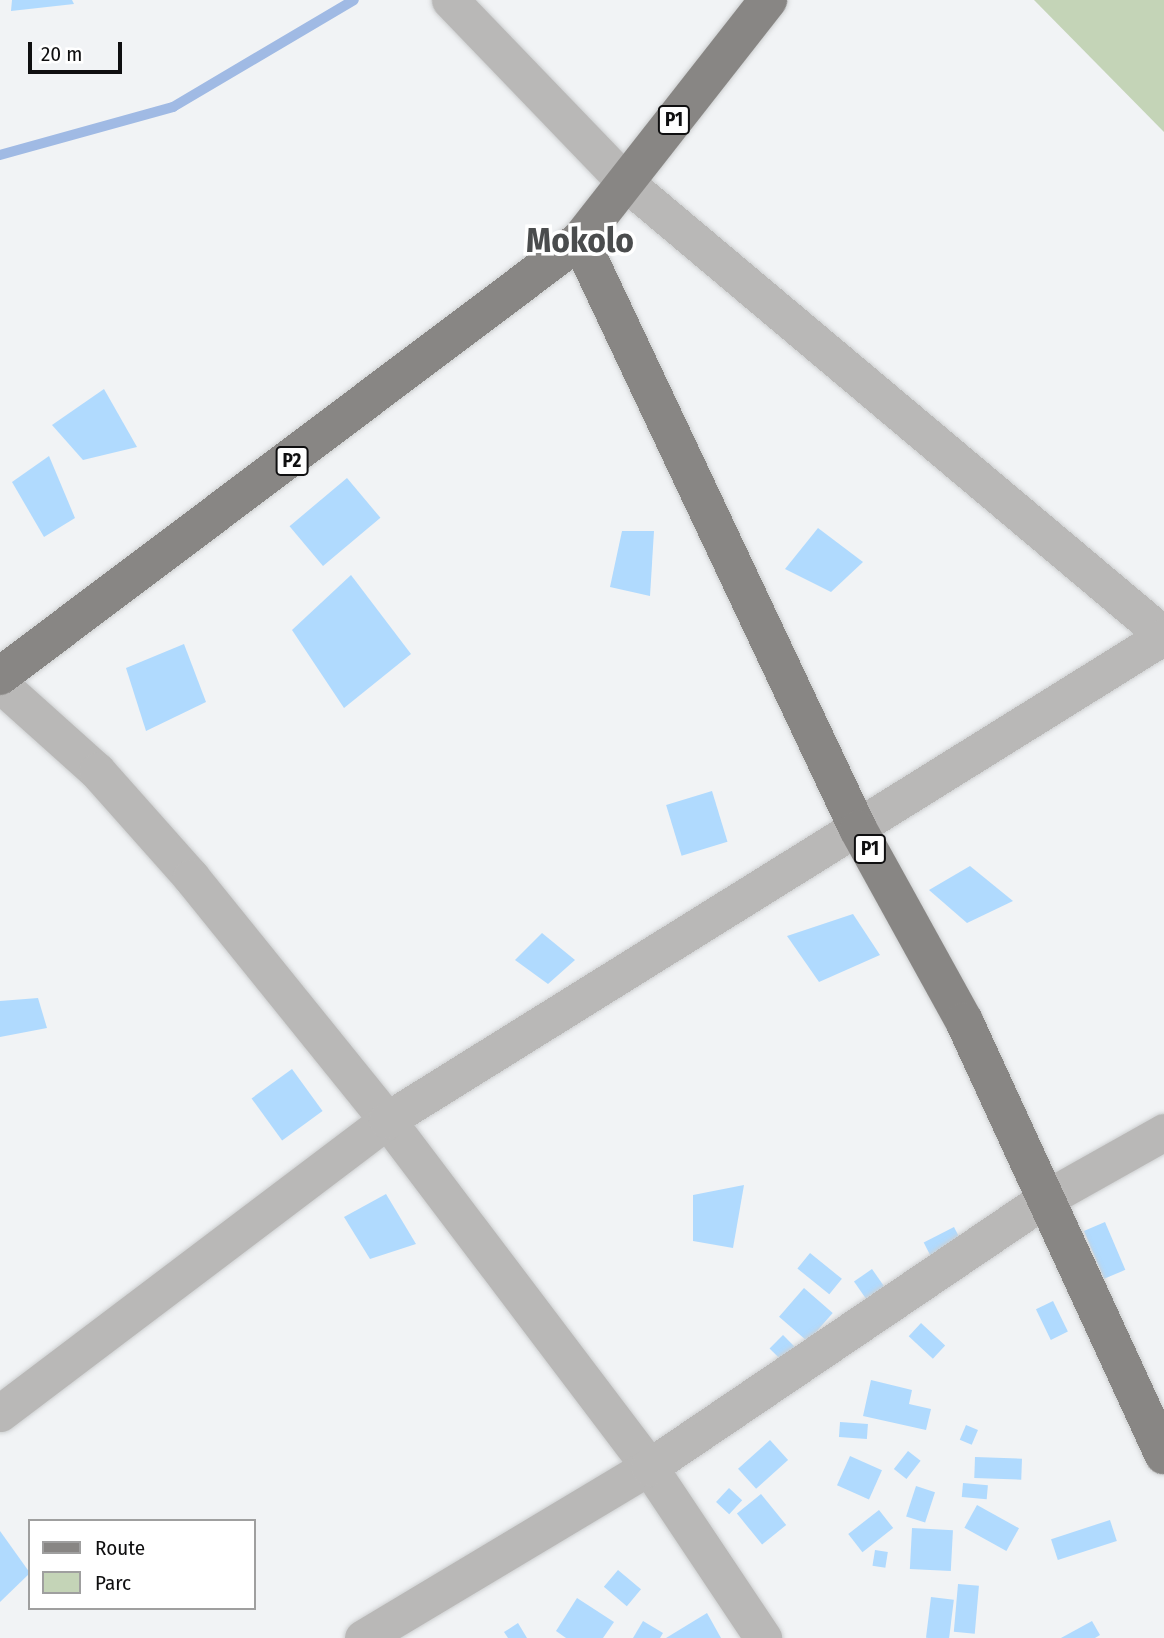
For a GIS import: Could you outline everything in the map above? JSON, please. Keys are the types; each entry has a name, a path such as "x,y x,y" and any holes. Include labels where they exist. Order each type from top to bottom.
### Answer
{"main road":[{"name":"P1","path":"768,0 580,240 858,829 964,1021 1043,1200 1164,1455"},
{"name":"P2","path":"0,676 580,240"}],"street":[{"path":"0,1413 387,1120 858,829 1164,635 625,182 450,0"},
{"path":"0,684 97,771 191,877 387,1120 649,1467 763,1638"},
{"path":"363,1638 649,1467 1043,1200 1164,1132"}],"green space":[{"path":"1034,0 1164,0 1164,132"}],"building":[{"path":"12,0 72,0 74,4 11,11"},
{"path":"104,389 137,447 83,460 52,425"},
{"path":"49,456 75,518 44,537 12,482"},
{"path":"347,478 380,518 323,566 290,526"},
{"path":"818,528 863,562 831,592 785,569"},
{"path":"622,531 654,531 650,596 610,587"},
{"path":"351,575 411,654 344,708 292,630"},
{"path":"184,644 206,702 146,731 126,668"},
{"path":"712,791 727,842 682,856 666,805"},
{"path":"970,866 1013,901 967,923 929,890"},
{"path":"853,914 880,955 819,982 787,936"},
{"path":"542,933 575,960 548,984 515,960"},
{"path":"38,998 47,1028 0,1037 0,1001"},
{"path":"292,1069 323,1111 282,1140 252,1098"},
{"path":"744,1185 733,1248 693,1241 693,1195"},
{"path":"386,1194 416,1244 370,1259 344,1217"},
{"path":"1105,1222 1125,1270 1104,1279 1084,1231"},
{"path":"954,1227 962,1243 932,1258 924,1242"},
{"path":"810,1253 842,1279 829,1294 797,1269"},
{"path":"872,1269 884,1286 866,1299 854,1282"},
{"path":"804,1288 833,1313 808,1342 779,1317"},
{"path":"1053,1301 1068,1332 1051,1340 1036,1309"},
{"path":"921,1323 945,1346 933,1359 909,1336"},
{"path":"783,1335 797,1349 784,1363 770,1348"},
{"path":"871,1380 912,1390 909,1404 931,1409 926,1430 863,1416"},
{"path":"840,1422 868,1424 867,1439 839,1437"},
{"path":"966,1425 978,1430 972,1445 960,1440"},
{"path":"770,1440 788,1460 756,1489 738,1469"},
{"path":"908,1451 921,1461 906,1479 894,1469"},
{"path":"850,1456 882,1470 869,1499 837,1485"},
{"path":"975,1457 1022,1459 1021,1480 974,1478"},
{"path":"963,1483 988,1485 987,1499 962,1497"},
{"path":"916,1486 935,1492 925,1523 906,1516"},
{"path":"729,1488 742,1500 729,1514 716,1502"},
{"path":"761,1494 786,1525 762,1545 737,1514"},
{"path":"977,1505 1019,1528 1006,1551 964,1528"},
{"path":"879,1510 893,1528 862,1552 848,1534"},
{"path":"1110,1520 1117,1541 1058,1560 1051,1539"},
{"path":"912,1528 953,1530 951,1571 910,1569"},
{"path":"0,1531 28,1570 28,1575 0,1602"},
{"path":"875,1550 888,1552 885,1568 872,1566"},
{"path":"618,1570 641,1589 627,1606 604,1587"},
{"path":"958,1584 979,1586 975,1634 954,1632"},
{"path":"931,1597 954,1600 949,1638 926,1638"},
{"path":"577,1598 614,1622 603,1638 566,1638 556,1631"},
{"path":"707,1613 721,1638 666,1638"},
{"path":"643,1621 663,1633 660,1638 633,1638"},
{"path":"1092,1621 1100,1635 1095,1638 1061,1638"},
{"path":"518,1623 527,1638 508,1638 504,1632"}],"waterway":[{"path":"0,155 173,107 354,0"}],"district":[{"name":"Mokolo","path":"580,240"}]}
